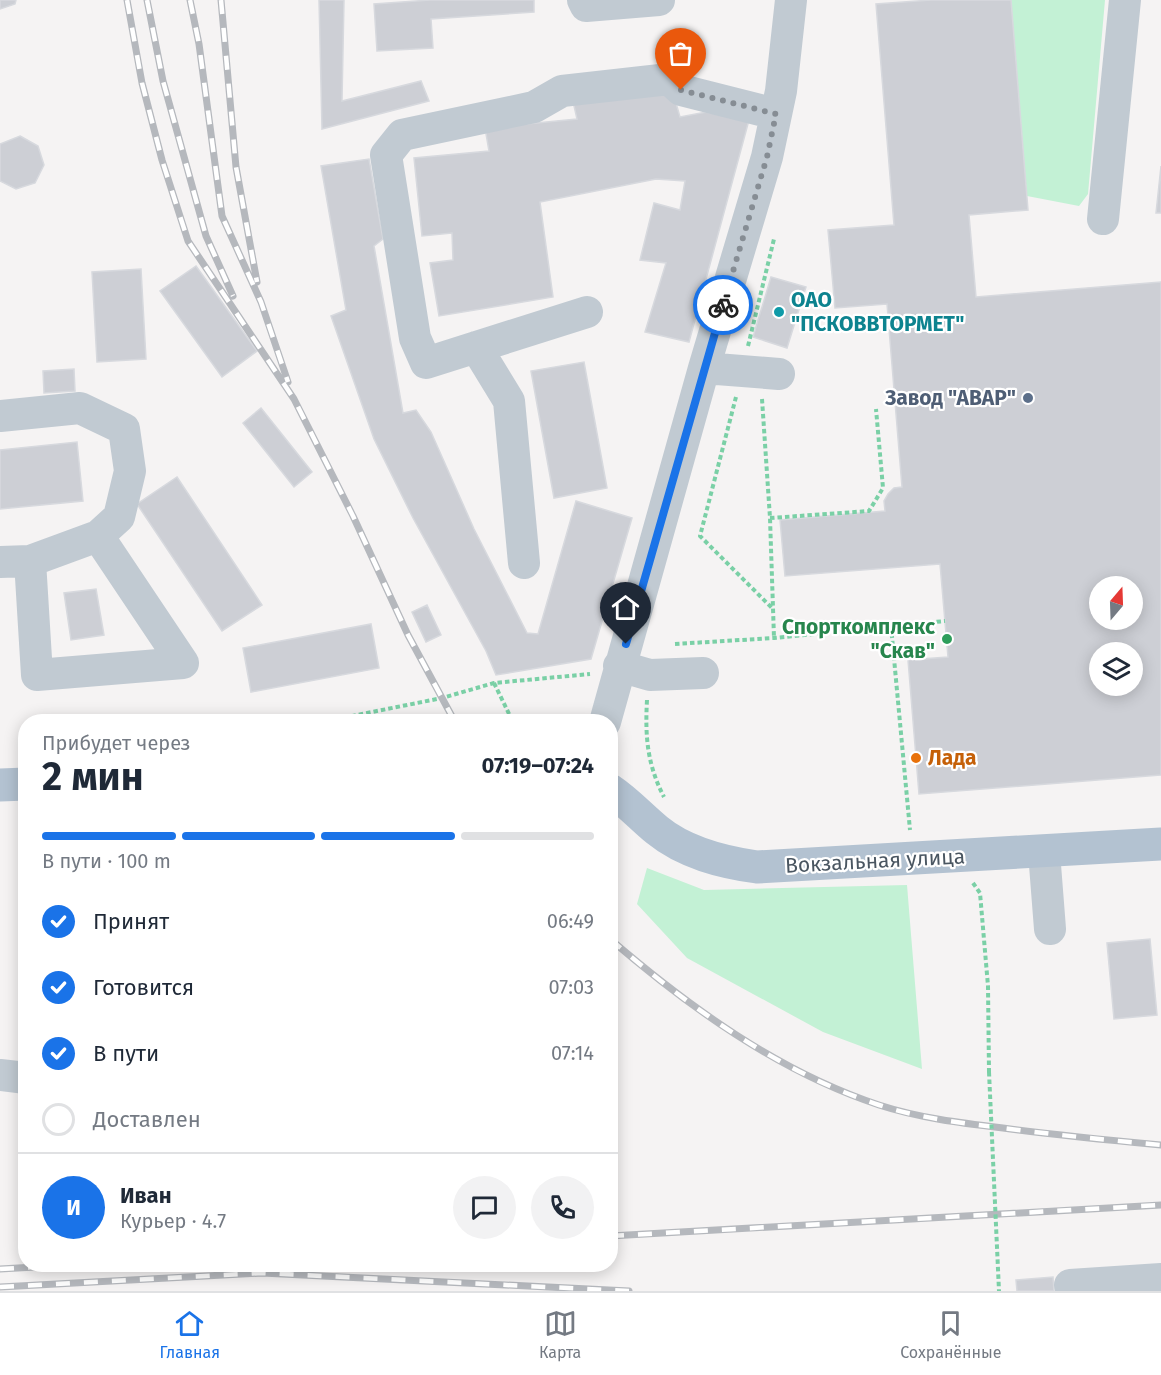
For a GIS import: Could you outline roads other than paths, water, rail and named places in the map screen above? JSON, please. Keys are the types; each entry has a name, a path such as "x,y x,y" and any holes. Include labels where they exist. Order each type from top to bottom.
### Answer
{"main road":[{"path":"0,785 18,784"},
{"name":"Вокзальная улица","path":"618,796 658,831 685,848 732,864 757,867 1161,844"}],"street":[{"path":"583,0 586,6 658,0"},
{"path":"605,714 608,670 704,368 767,157 776,114 791,0"},
{"path":"1103,219 1125,0"},
{"path":"587,312 426,363 415,338 386,155 402,135 534,107 562,91 669,79 681,90 776,114"},
{"path":"476,347 509,401 524,563"},
{"path":"704,368 760,373"},
{"path":"0,416 80,408 124,429 130,471 118,518 99,536 15,562 37,675 183,663 99,536"},
{"path":"608,670 650,675 703,673"},
{"path":"1044,852 1050,929"},
{"path":"0,1076 18,1077"},
{"path":"1070,1285 1161,1279"}],"railway":[{"path":"127,0 142,83 162,160 188,241 294,399 353,516 408,635 451,714"},
{"path":"147,0 163,81 206,236 233,296"},
{"path":"190,0 199,44 222,216 261,302 288,382"},
{"path":"221,0 236,167 257,282"},
{"path":"618,946 703,1013 771,1056 806,1075 879,1105 940,1120 1161,1145"},
{"path":"618,1236 1161,1205"},
{"path":"0,1269 18,1268"},
{"path":"0,1287 262,1273 629,1291"}],"place":[{"name":"ОАО \"ПСКОВВТОРМЕТ\"","path":"779,312"},
{"name":"Завод \"АВАР\"","path":"1028,398"},
{"name":"Спорткомплекс \"Скав\"","path":"947,639"},
{"name":"Лада","path":"916,758"}]}
